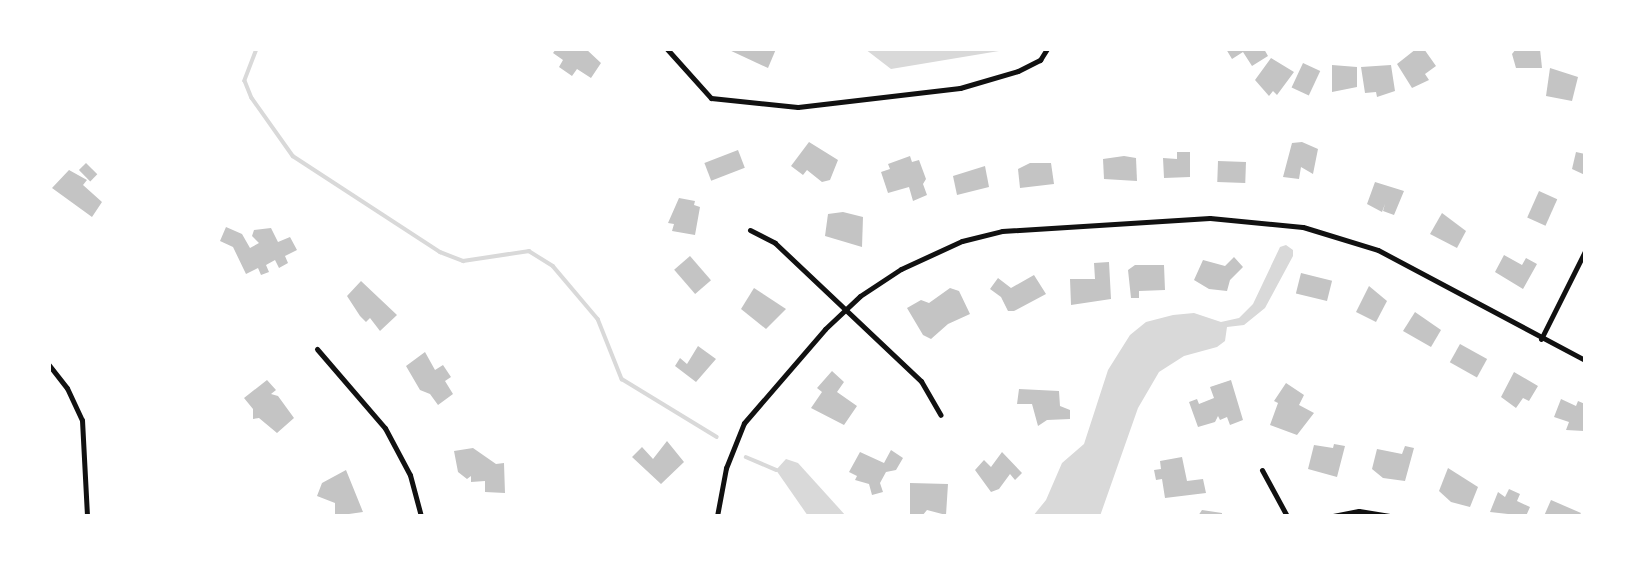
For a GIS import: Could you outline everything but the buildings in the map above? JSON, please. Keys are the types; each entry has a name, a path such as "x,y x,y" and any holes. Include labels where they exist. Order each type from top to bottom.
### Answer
{"street":[{"path":"667,49 711,99 798,107 960,88 1018,71 1040,60 1047,49"},
{"path":"717,516 726,467 744,424 845,309 901,269 985,234 1055,225 1256,220 1325,232 1378,250 1541,339 1585,360"},
{"path":"750,230 767,237 921,381 941,415"},
{"path":"1541,339 1585,251"},
{"path":"317,349 385,428 410,475 421,516"},
{"path":"49,365 67,388 82,420 87,516"},
{"path":"1262,470 1287,516"},
{"path":"1333,516 1359,511 1390,516"}],"shaded area":[{"path":"865,49 1011,49 891,69"},
{"path":"1286,245 1293,250 1293,256 1265,308 1244,325 1227,327 1225,341 1217,347 1184,356 1159,372 1138,408 1100,516 1033,516 1046,500 1062,463 1084,444 1108,370 1130,335 1146,322 1173,315 1194,313 1221,322 1239,318 1253,304 1280,247"},
{"path":"786,459 798,463 846,516 808,516 776,470"}],"waterway":[{"path":"257,49 245,81 252,98 293,156 440,252 463,261 529,251 553,266 598,319 622,379 717,437"},
{"path":"746,457 776,470"}]}
